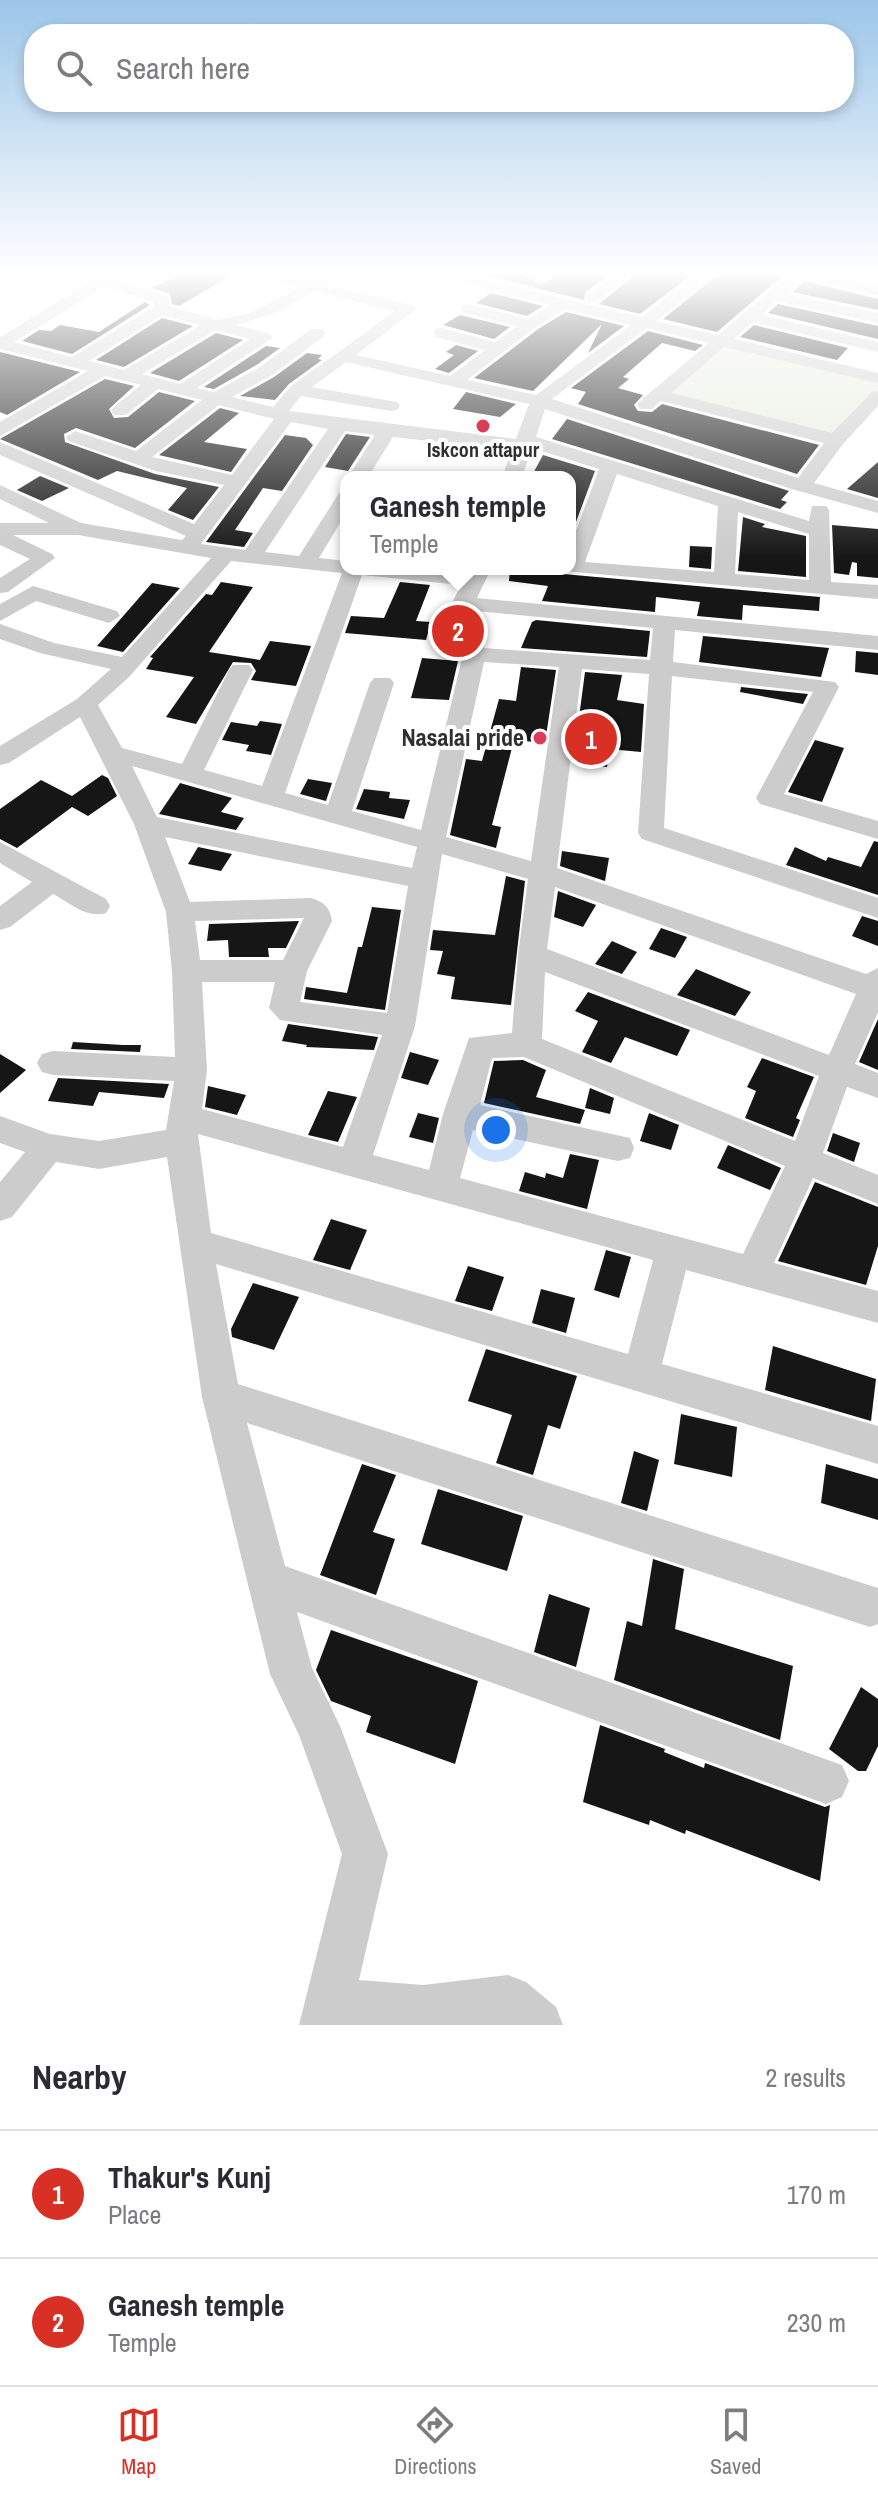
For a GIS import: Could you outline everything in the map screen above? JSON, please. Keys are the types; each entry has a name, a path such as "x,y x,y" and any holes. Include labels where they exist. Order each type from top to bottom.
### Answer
{"street":[{"path":"45,373 58,368"},
{"path":"89,368 281,415 340,425 525,443 818,530"},
{"path":"125,377 141,368"},
{"path":"181,391 218,368"},
{"path":"138,459 215,399 275,368"},
{"path":"192,540 237,482 297,390 316,368"},
{"path":"413,368 453,382 539,401 878,507"},
{"path":"453,382 471,368"},
{"path":"514,471 539,401 584,368"},
{"path":"621,428 690,368"},
{"path":"835,368 878,378"},
{"path":"0,430 101,371"},
{"path":"120,411 153,384"},
{"path":"297,390 391,406"},
{"path":"657,395 836,440"},
{"path":"820,588 818,530 811,488 836,440 878,396"},
{"path":"251,557 340,425"},
{"path":"362,471 388,429"},
{"path":"75,437 163,467 237,482"},
{"path":"0,448 130,506 192,540 226,554 340,566"},
{"path":"576,554 610,466"},
{"path":"130,506 163,467"},
{"path":"0,491 78,529"},
{"path":"724,579 728,502"},
{"path":"305,563 340,507"},
{"path":"0,529 78,529 192,540"},
{"path":"0,537 45,558 0,587"},
{"path":"0,757 85,704 125,665 226,554"},
{"path":"576,567 878,592"},
{"path":"270,798 352,575"},
{"path":"407,575 473,584 664,623 878,643"},
{"path":"354,1164 400,1026 423,879 474,654 473,584"},
{"path":"0,614 33,593 109,616"},
{"path":"664,623 651,833 878,908"},
{"path":"0,631 48,648 125,665"},
{"path":"474,654 662,667 827,687 769,798 878,830"},
{"path":"526,1045 532,955 571,661"},
{"path":"190,773 241,670"},
{"path":"338,815 382,683"},
{"path":"85,704 147,824 180,912 187,971 191,1070 183,1129 195,1243 221,1397 271,1582 292,1674 318,1726 365,1854 328,2013 423,2010 508,2000 538,2025"},
{"path":"113,753 545,874 876,986 837,1070 804,1161 752,1273"},
{"path":"147,824 265,850 423,879"},
{"path":"0,851 96,906"},
{"path":"0,920 53,880"},
{"path":"180,912 311,908 317,913 318,921 292,971 282,1006 291,1012 400,1026"},
{"path":"532,955 878,1086"},
{"path":"187,971 292,971"},
{"path":"441,1188 480,1046 526,1045 878,1190"},
{"path":"53,1063 191,1070"},
{"path":"459,1114 618,1148"},
{"path":"0,1129 49,1147 99,1155 183,1129 354,1164 878,1307"},
{"path":"0,1207 49,1147"},
{"path":"195,1243 878,1445"},
{"path":"641,1374 673,1251"},
{"path":"221,1397 870,1606"},
{"path":"271,1582 826,1781"}],"shaded area":[{"path":"692,368 823,368 878,379 878,390 838,437 665,395"}],"building":[{"path":"0,368 62,368 80,372 7,415 0,412"},
{"path":"159,368 200,368 179,381 150,373"},
{"path":"233,368 252,368 214,389 204,387"},
{"path":"287,368 312,368 289,384 275,400 240,396"},
{"path":"437,368 456,368 449,373 435,369"},
{"path":"488,368 557,368 533,391 474,378"},
{"path":"599,368 634,368 623,377 629,379 618,388 643,395 634,405 638,411 652,412 662,404 819,445 797,474 578,404 586,392 571,388"},
{"path":"105,379 134,386 109,409 114,418 128,417 159,392 195,401 135,448 76,428 64,434 65,442 155,474 219,487 193,520 168,510 187,488 117,471 98,480 0,439"},
{"path":"466,392 516,404 500,417 453,409"},
{"path":"220,408 239,413 204,442 247,449 231,472 159,455"},
{"path":"567,419 789,491 781,500 787,502 780,509 552,439"},
{"path":"346,434 370,437 348,471 325,467"},
{"path":"285,435 306,438 313,445 282,491 263,488 235,530 253,533 244,547 206,542"},
{"path":"543,455 595,471 576,522 576,471 534,471"},
{"path":"878,462 878,498 847,489"},
{"path":"40,476 69,488 42,501 17,490"},
{"path":"743,517 765,524 762,527 806,536 806,577 738,571"},
{"path":"832,525 878,529 878,578 857,576 857,563 852,562 849,575 834,573"},
{"path":"690,546 712,547 711,569 689,567"},
{"path":"510,575 574,575 820,597 819,611 743,605 742,620 697,616 700,602 656,597 655,612 542,601 548,586 509,581"},
{"path":"221,582 253,587 209,652 260,660 270,641 311,646 296,686 251,680 256,671 251,663 233,662 196,724 166,717 194,677 146,669 153,658 150,657 206,594 212,595"},
{"path":"400,582 430,585 416,621 431,622 426,640 345,633 351,616 384,618"},
{"path":"152,583 180,588 123,652 97,646"},
{"path":"532,622 650,631 647,657 521,648"},
{"path":"703,636 829,648 821,677 699,662"},
{"path":"856,651 878,653 878,675 855,672"},
{"path":"422,658 458,661 449,700 411,698"},
{"path":"521,667 556,670 545,743 514,740 492,825 501,827 496,848 450,835 466,759 482,761 499,699 516,701"},
{"path":"585,672 622,675 617,700 644,704 641,752 609,749 607,767 573,763"},
{"path":"741,687 808,694 803,704 740,692"},
{"path":"260,721 282,724 271,755 246,751 249,745 222,740 231,722 257,726"},
{"path":"815,740 844,748 822,802 788,792"},
{"path":"102,775 108,778 117,796 88,816 72,807 17,848 0,839 0,809 41,780 72,796"},
{"path":"308,779 332,783 326,801 300,794"},
{"path":"180,783 232,798 221,812 244,818 236,830 159,814"},
{"path":"364,789 390,792 389,798 410,800 404,819 356,809"},
{"path":"874,841 878,842 878,895 786,865 795,847 826,861 828,857 861,867"},
{"path":"198,847 232,854 221,871 188,864"},
{"path":"562,851 609,858 605,881 560,866"},
{"path":"506,876 525,881 511,1005 451,999 455,977 437,974 443,951 430,950 433,930 495,935"},
{"path":"558,891 596,905 583,927 554,917"},
{"path":"372,907 401,910 385,1010 304,999 306,987 347,993"},
{"path":"862,916 878,921 878,946 852,936"},
{"path":"299,921 286,948 268,948 269,957 229,957 228,940 207,941 209,924"},
{"path":"661,928 687,937 675,958 649,949"},
{"path":"612,941 637,952 622,974 595,964"},
{"path":"696,969 751,992 735,1016 677,995"},
{"path":"588,992 690,1030 677,1056 625,1037 611,1063 582,1052 598,1021 575,1011"},
{"path":"878,1019 878,1070 859,1062"},
{"path":"288,1024 378,1037 374,1050 306,1047 282,1041"},
{"path":"73,1042 141,1045 140,1052 71,1049"},
{"path":"410,1052 439,1060 428,1085 401,1078"},
{"path":"0,1054 26,1070 0,1093"},
{"path":"762,1058 814,1077 796,1118 800,1120 793,1137 745,1118 756,1091 747,1087"},
{"path":"523,1060 546,1070 536,1097 585,1110 580,1124 484,1103 494,1061"},
{"path":"58,1078 169,1084 164,1098 99,1092 93,1106 48,1101"},
{"path":"208,1086 246,1095 237,1115 205,1107"},
{"path":"590,1088 614,1098 610,1114 585,1108"},
{"path":"328,1091 357,1097 338,1142 308,1135"},
{"path":"418,1113 439,1118 433,1143 409,1137"},
{"path":"649,1113 679,1125 671,1150 640,1141"},
{"path":"833,1133 860,1143 854,1162 827,1151"},
{"path":"728,1145 781,1168 770,1190 717,1168"},
{"path":"570,1154 599,1160 587,1209 519,1191 525,1172 545,1178 546,1173 563,1178"},
{"path":"815,1182 878,1207 878,1246 866,1285 778,1261"},
{"path":"331,1219 367,1230 350,1270 313,1260"},
{"path":"606,1250 631,1257 619,1298 594,1290"},
{"path":"468,1266 504,1277 492,1311 455,1301"},
{"path":"253,1283 299,1297 274,1350 232,1337 231,1329"},
{"path":"541,1289 575,1298 566,1333 532,1323"},
{"path":"773,1346 876,1379 871,1421 765,1390"},
{"path":"486,1349 577,1376 560,1429 548,1425 533,1475 496,1463 512,1415 468,1401"},
{"path":"681,1414 737,1427 732,1477 674,1464"},
{"path":"634,1451 659,1460 647,1511 621,1503"},
{"path":"362,1464 396,1475 373,1532 395,1539 376,1595 320,1575"},
{"path":"826,1464 878,1479 878,1520 821,1503"},
{"path":"438,1489 523,1516 507,1571 421,1544"},
{"path":"653,1559 684,1569 675,1629 793,1666 780,1740 614,1680 627,1621 642,1626"},
{"path":"549,1594 590,1608 576,1667 534,1652"},
{"path":"331,1630 478,1681 455,1764 366,1732 371,1716 331,1701 316,1670"},
{"path":"861,1687 878,1699 878,1746 866,1771 858,1771 829,1749"},
{"path":"600,1725 665,1749 664,1752 704,1768 705,1763 825,1807 830,1805 820,1881 686,1830 685,1834 650,1820 649,1825 583,1802"}],"place":[{"name":"Iskcon attapur","path":"483,426"},
{"name":"Ganesh temple","path":"458,631"},
{"name":"Nasalai pride","path":"540,738"},
{"name":"Thakur's Kunj","path":"591,739"}]}
